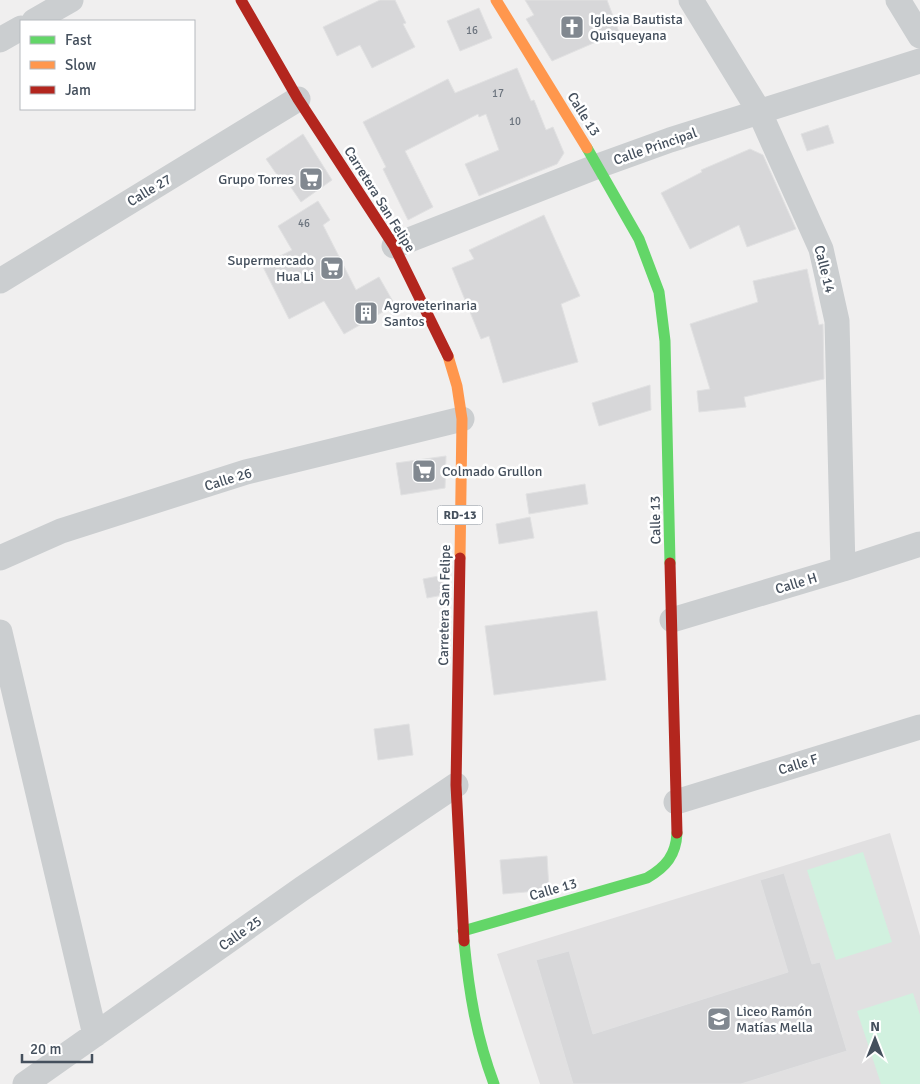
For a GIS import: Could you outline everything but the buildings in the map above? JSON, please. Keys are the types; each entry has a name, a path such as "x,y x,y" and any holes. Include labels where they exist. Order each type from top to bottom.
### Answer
{"main road":[{"name":"Carretera San Felipe","path":"241,0 298,99 394,246 447,352 457,386 462,419 456,784 463,931 469,994 483,1056 494,1084"},
{"name":"Calle 13","path":"463,931 647,878 663,868 672,856 678,838 665,341 659,292 639,240 598,166 496,0"}],"street":[{"path":"36,20 71,0"},
{"name":"Calle 14","path":"691,0 759,111 821,249 837,321 844,569"},
{"path":"898,0 920,36"},
{"path":"0,40 20,29"},
{"name":"Calle Principal","path":"394,246 598,166 759,111 920,61"},
{"name":"Calle 27","path":"0,281 298,99"},
{"name":"Calle 26","path":"0,558 62,531 246,472 462,419"},
{"name":"Calle H","path":"672,620 844,569 920,544"},
{"path":"0,632 95,1035"},
{"name":"Calle F","path":"676,802 920,727"},
{"name":"Calle 25","path":"25,1084 303,888 456,784"}],"shaded area":[{"name":"Liceo Ramón Matías Mella","path":"890,833 920,936 920,1084 540,1084 497,954"}],"green space":[{"path":"863,852 892,942 836,960 807,870"},
{"path":"913,993 920,1015 920,1084 881,1084 857,1011"}],"traffic: fast":[{"path":"587,148 639,239 659,292 665,341 670,563"},
{"path":"463,931 647,878 669,860 675,848 677,833"},
{"path":"464,941 474,1014 482,1049 494,1084"}],"traffic: slow":[{"path":"496,0 587,148"},
{"path":"448,356 457,386 462,419 460,558"}],"traffic: jam":[{"path":"241,0 298,99 394,246 448,356"},
{"path":"460,558 456,785 464,941"},
{"path":"670,563 677,833"}],"place":[{"name":"Iglesia Bautista Quisqueyana","path":"572,27"},
{"name":"Grupo Torres","path":"311,179"},
{"name":"Supermercado Hua Li","path":"332,268"},
{"name":"Agroveterinaria Santos","path":"366,313"},
{"name":"Colmado Grullon","path":"424,471"},
{"name":"Liceo Ramón Matías Mella","path":"719,1019"}]}
